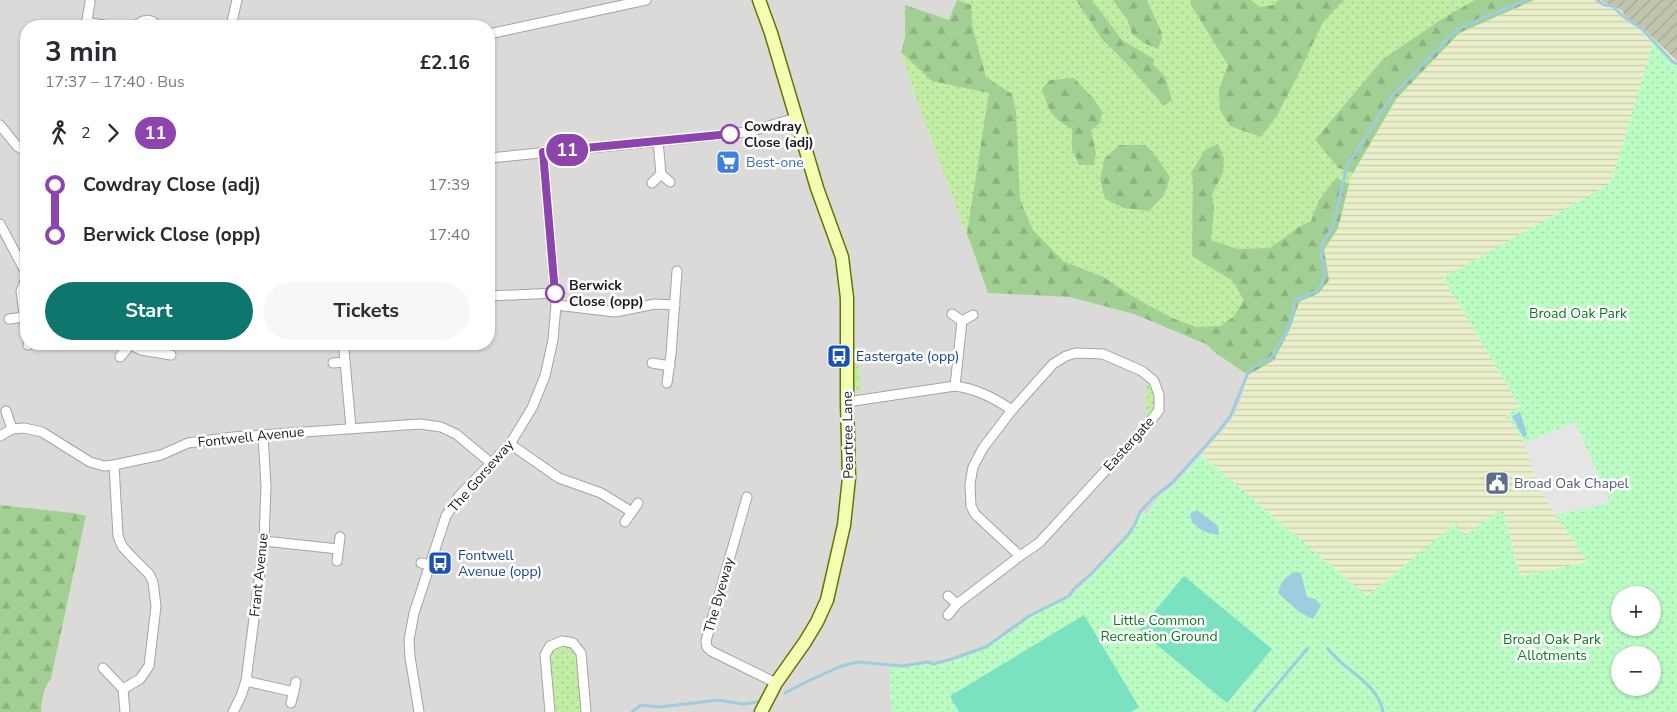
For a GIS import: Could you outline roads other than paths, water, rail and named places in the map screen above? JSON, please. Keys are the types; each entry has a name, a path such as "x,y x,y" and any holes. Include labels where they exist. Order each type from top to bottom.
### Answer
{"street":[{"path":"233,20 238,0"},
{"path":"495,33 646,0"},
{"name":"Peartree Lane","path":"759,0 771,33 818,188 842,257 847,298 849,487 844,525 827,600 817,622 776,683 761,712"},
{"path":"87,20 90,2"},
{"path":"495,157 752,131 796,118"},
{"path":"0,125 20,148"},
{"path":"658,141 661,174 670,182"},
{"name":"The Gorseway","path":"419,712 409,640 414,613 446,516 459,496 510,444 532,408 545,376 553,340 556,306 543,152"},
{"path":"652,183 661,174"},
{"path":"0,224 20,262"},
{"path":"667,383 677,272"},
{"path":"495,296 555,292"},
{"path":"556,306 615,312 655,304 675,305"},
{"path":"952,314 962,321"},
{"path":"962,321 973,316"},
{"path":"9,319 20,318"},
{"path":"955,386 962,321"},
{"path":"120,357 125,350"},
{"path":"141,350 171,355"},
{"path":"344,350 351,428"},
{"name":"Eastergate","path":"948,615 958,604 1039,543 1150,422 1159,410 1159,395 1154,381 1142,371 1103,354 1076,353 1066,356 1053,364 1012,410 983,448 973,467 970,496 971,506 975,514 1020,556"},
{"path":"333,363 345,362"},
{"path":"652,363 670,366"},
{"path":"847,402 955,386 984,393 1012,410"},
{"path":"0,436 12,429 6,412"},
{"name":"Fontwell Avenue","path":"12,429 24,428 42,432 90,462 104,466 161,455 188,444 233,437 420,424 440,427 456,434 491,463"},
{"name":"Frant Avenue","path":"232,712 241,696 246,681 264,541 266,486 263,435"},
{"path":"510,444 559,478 601,493 632,512"},
{"path":"114,465 118,536 122,546 134,561 149,574 153,582 156,606 149,666 140,679 123,689"},
{"name":"The Byeway","path":"747,498 706,641 707,647 711,651 776,683"},
{"path":"625,522 638,503"},
{"path":"337,561 340,537"},
{"path":"264,541 338,550"},
{"path":"948,596 958,604"},
{"path":"550,712 545,655 550,646 562,641 573,643 581,653 586,712"},
{"path":"103,668 123,689 125,712"},
{"path":"246,681 294,692"},
{"path":"291,702 296,682"}],"water":[{"path":"1520,412 1527,434 1525,437 1523,437 1512,416"},
{"path":"1197,510 1218,526 1219,535 1200,529 1193,523 1190,514"},
{"path":"1296,572 1301,573 1307,597 1315,599 1321,605 1313,619 1299,612 1278,593 1284,580"}],"waterway":[{"path":"785,693 839,667 858,662 902,666 928,662 933,664 952,659 986,647 1029,616 1069,596 1128,535 1140,512 1153,498 1172,483 1219,431 1231,415 1249,370 1272,357 1288,328 1296,300 1317,291 1325,278 1320,248 1333,226 1347,166 1391,97 1457,29 1526,0"},
{"path":"1597,0 1604,5 1612,6 1642,29 1677,64"},
{"path":"1254,712 1308,648"},
{"path":"1328,649 1370,688 1378,699 1383,712"},
{"path":"632,712 641,705 660,707 718,700 743,704 758,702"}],"place":[{"name":"Cowdray Close (adj)","path":"730,134"},
{"name":"Best-one","path":"728,162"},
{"name":"Berwick Close (opp)","path":"555,293"},
{"name":"Eastergate (opp)","path":"839,356"},
{"name":"Broad Oak Chapel","path":"1497,483"},
{"name":"Fontwell Avenue (opp)","path":"440,563"}],"park label":[{"name":"Broad Oak Park","path":"1578,313"},
{"name":"Little Common Recreation Ground","path":"1159,628"},
{"name":"Broad Oak Park Allotments","path":"1552,648"}]}
